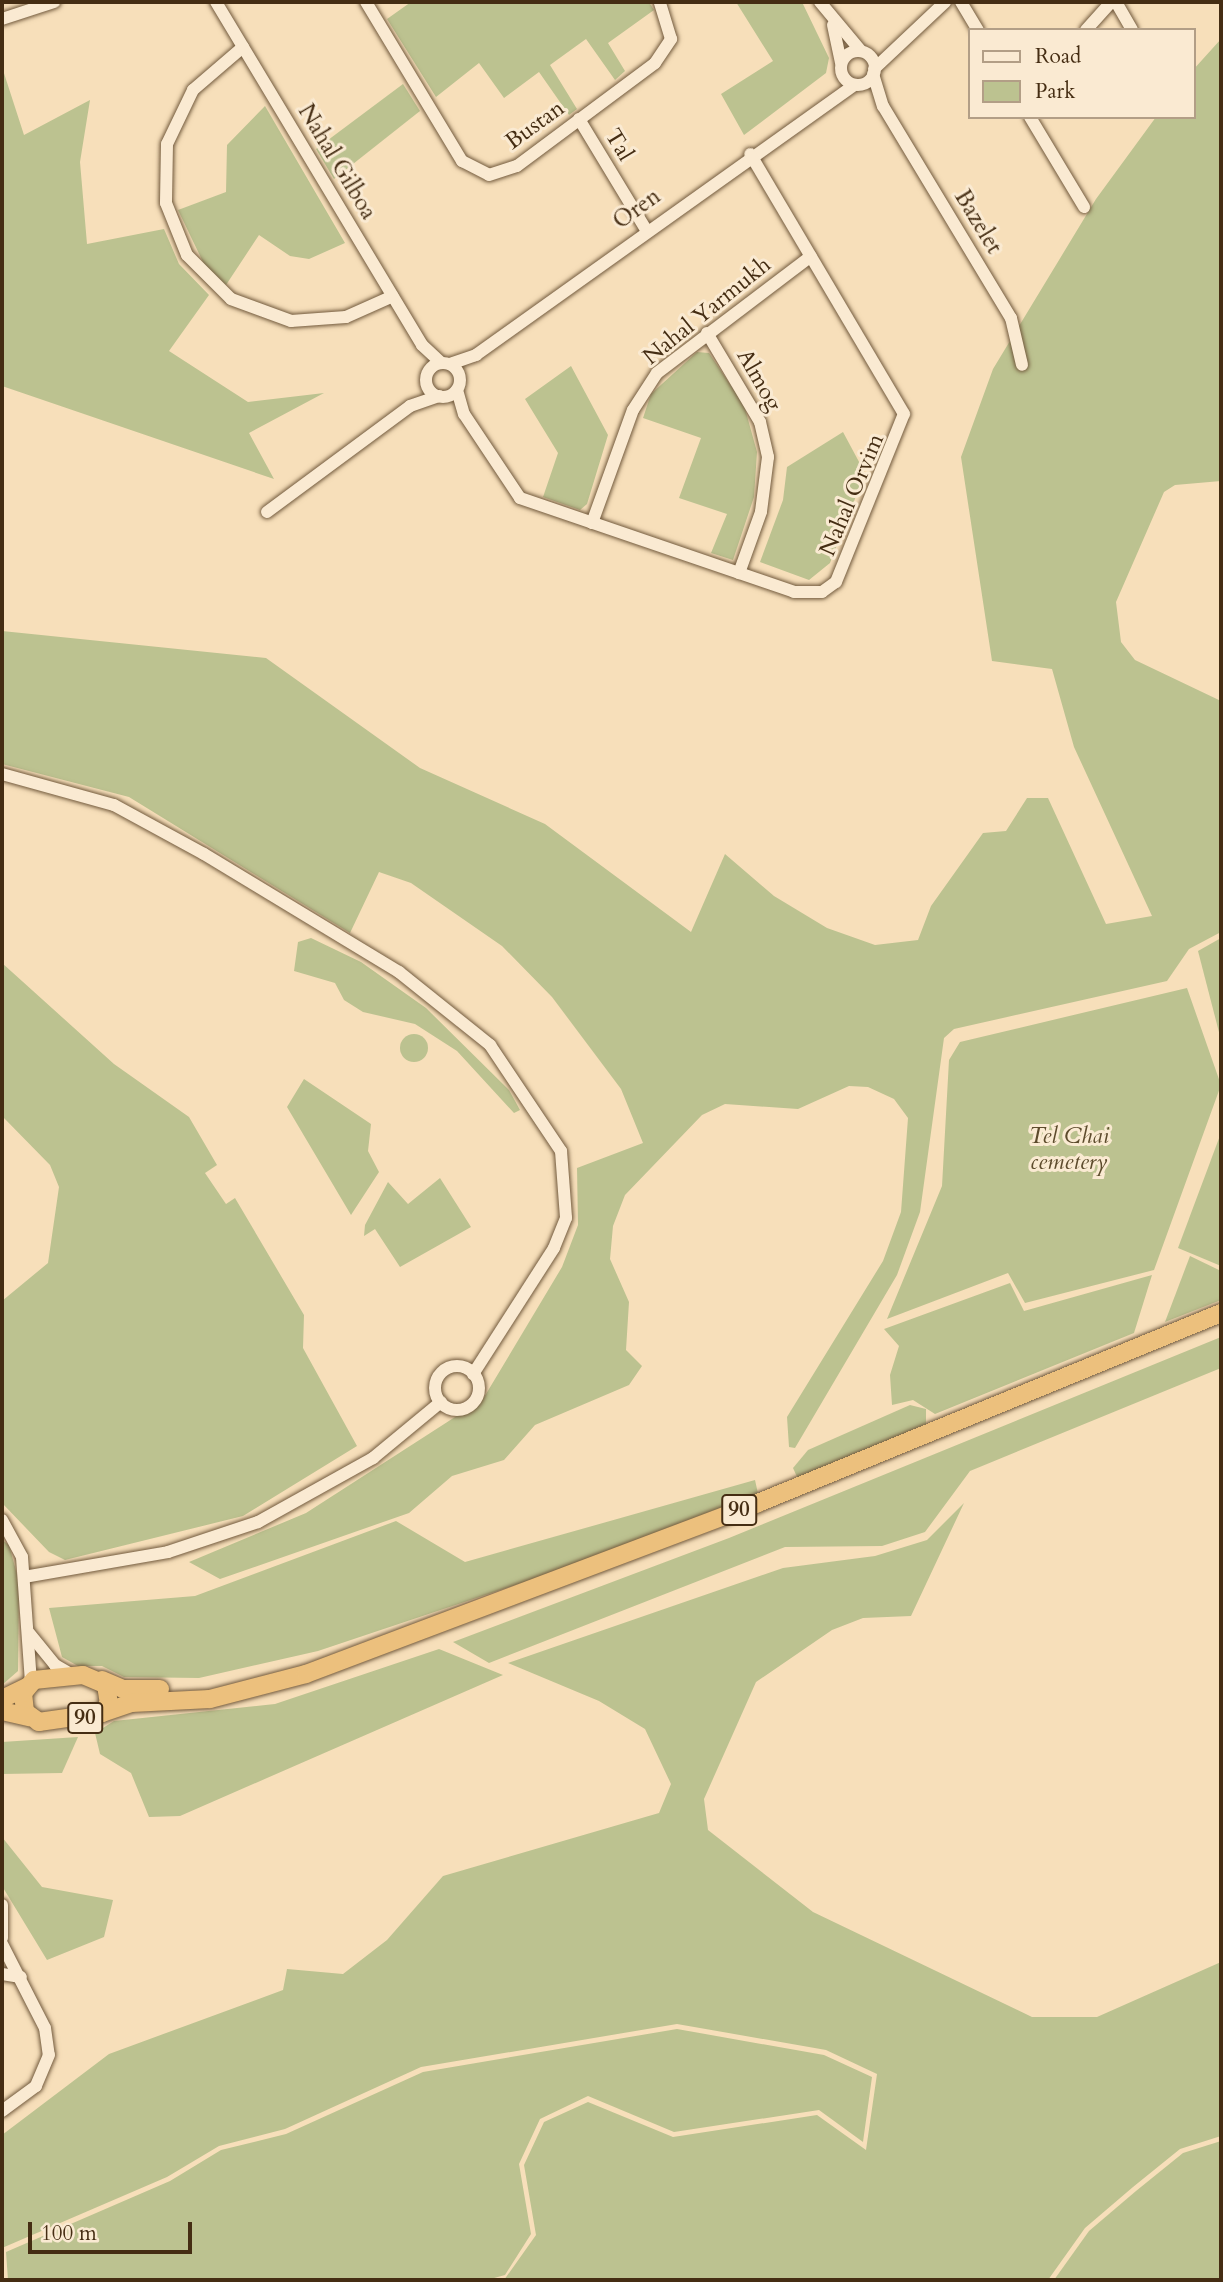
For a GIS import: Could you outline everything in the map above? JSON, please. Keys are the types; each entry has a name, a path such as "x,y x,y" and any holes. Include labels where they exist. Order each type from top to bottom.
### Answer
{"highway":[{"name":"90","path":"2,1711 45,1722 102,1713 131,1703 210,1699 306,1674 758,1503 1221,1313"},
{"name":"90","path":"2,1699 29,1685 74,1676 102,1680 134,1690 306,1674"},
{"name":"90","path":"102,1680 109,1696 102,1713"},
{"path":"29,1685 22,1702 29,1717"}],"street":[{"path":"2,19 54,2"},
{"name":"Nahal Gilboa","path":"216,2 422,345 446,364 459,385"},
{"name":"Bustan","path":"366,2 457,154 475,172 503,173 579,119 666,51 670,23 660,2"},
{"path":"820,2 830,18 863,52"},
{"path":"874,72 909,34 945,2"},
{"path":"961,2 977,28"},
{"path":"1088,28 1113,2 1131,28"},
{"path":"830,18 841,64 909,34"},
{"path":"243,47 193,89 167,144 166,203 187,255 230,299 290,321 346,317 393,296"},
{"name":"Bazelet","path":"863,52 874,72 883,106 1011,318 1022,365"},
{"name":"Bazelet","path":"841,64 857,85 883,106"},
{"name":"Oren","path":"818,106 841,64"},
{"name":"Oren","path":"427,375 446,364 484,349 645,228 818,106 857,85 874,72"},
{"name":"Tal","path":"579,119 645,228"},
{"path":"1031,119 1084,207"},
{"name":"Nahal Orvim","path":"427,375 441,397 464,414 520,498 739,573 809,594 836,582 904,424 899,402 750,154"},
{"name":"Nahal Yarmukh","path":"592,523 643,392 707,333 811,256"},
{"name":"Almog","path":"707,333 760,422 768,457 761,512 739,573"},
{"name":"Nahal Gilboa","path":"422,345 427,375"},
{"name":"Oren","path":"459,385 484,349"},
{"path":"410,406 427,375"},
{"path":"267,512 410,406 441,397 459,385"},
{"name":"Nahal Orvim","path":"459,385 464,414"},
{"path":"2,774 114,805 181,842 399,972 490,1045 561,1151 566,1218 554,1248 473,1374"},
{"path":"460,1367 473,1374 479,1391 474,1402 457,1410 440,1402 436,1391 441,1374 460,1367"},
{"path":"24,1577 168,1552 258,1522 373,1458 440,1402"},
{"path":"2,1520 18,1546 24,1577 29,1633 29,1685"},
{"path":"29,1633 55,1665 74,1676"},
{"path":"2,1905 2,1938"},
{"path":"2,1944 45,2028 48,2068 2,2111"},
{"path":"2,1973 21,1977"}],"green space":[{"path":"411,2 649,2 654,10 608,43 625,71 615,80 586,39 550,65 577,109 569,115 539,72 504,98 479,63 436,97 387,19"},
{"path":"736,2 802,2 829,58 826,73 744,135 721,94 773,61"},
{"path":"1221,39 1221,481 1175,485 1164,492 1116,602 1121,642 1135,660 1221,701 1221,932 1189,949 1167,981 954,1029 944,1038 920,1212 897,1275 795,1448 789,1447 787,1417 883,1261 901,1212 908,1118 894,1099 868,1087 849,1086 798,1109 725,1104 702,1115 625,1195 613,1226 610,1259 629,1302 626,1350 642,1366 629,1385 535,1425 504,1460 452,1476 409,1513 220,1579 189,1562 306,1513 483,1399 562,1267 578,1225 577,1168 643,1143 621,1089 552,997 502,946 411,883 379,872 350,933 129,797 2,764 2,631 266,658 420,768 545,824 691,932 725,854 774,896 827,928 875,945 918,940 931,906 983,833 1006,831 1027,798 1048,798 1106,924 1152,916 1074,747 1052,669 992,661 961,457 993,369 1096,199 1155,119 1195,119 1195,68"},
{"path":"2,67 24,135 90,100 80,162 87,244 164,229 179,264 209,295 169,351 248,402 324,393 249,433 274,479 2,386"},
{"path":"403,84 420,111 334,179 316,149"},
{"path":"265,106 345,243 309,259 290,256 259,235 226,285 204,264 178,210 226,192 227,145"},
{"path":"697,352 709,353 744,405 757,452 754,497 733,560 711,553 727,514 679,498 701,438 643,418 651,394"},
{"path":"571,366 608,435 587,504 580,510 543,497 558,453 525,399"},
{"path":"843,432 865,473 830,563 809,580 760,562 783,500 787,467"},
{"path":"311,938 361,962 426,1008 509,1090 520,1110 514,1113 457,1051 415,1024 363,1012 344,1000 335,983 294,971 298,942"},
{"path":"1221,938 1221,1040 1198,951"},
{"path":"2,963 114,1064 189,1117 217,1165 205,1173 226,1204 235,1198 304,1315 303,1348 357,1446 243,1516 65,1560 49,1552 2,1503 2,1301 48,1263 59,1187 50,1165 2,1116"},
{"name":"Tel Chai cemetery","path":"1187,988 1221,1085 1154,1270 1025,1303 1008,1273 887,1319 942,1186 949,1060 960,1042"},
{"path":"414,1034 424,1038 428,1048 424,1058 414,1062 404,1058 400,1048 404,1038"},
{"path":"304,1079 371,1124 368,1151 379,1172 351,1215 287,1107"},
{"path":"1221,1133 1221,1266 1178,1248"},
{"path":"440,1178 471,1227 400,1267 375,1229 364,1236 365,1225 388,1182 408,1204"},
{"path":"1190,1256 1221,1271 1221,1300 1165,1322"},
{"path":"1152,1275 1134,1333 935,1414 913,1400 892,1405 890,1375 899,1346 884,1329 1010,1283 1024,1311"},
{"path":"1221,1337 1221,1368 970,1471 925,1532 882,1546 785,1547 489,1663 453,1642 729,1538"},
{"path":"910,1405 926,1409 926,1424 798,1479 793,1468 808,1450"},
{"path":"755,1480 759,1498 599,1557 318,1651 199,1678 124,1677 102,1666 78,1666 62,1657 49,1608 195,1596 396,1521 465,1562"},
{"path":"964,1503 911,1616 863,1618 832,1630 756,1682 704,1799 708,1830 813,1912 1032,2017 1097,2017 1221,1962 1221,2136 1180,2149 1133,2187 1085,2228 1048,2280 504,2280 536,2235 524,2165 544,2122 588,2102 673,2137 817,2115 866,2150 877,2074 826,2050 677,2024 421,2067 285,2129 219,2146 167,2177 2,2248 2,2135 109,2054 283,1990 287,1969 343,1974 387,1940 443,1876 659,1813 671,1784 645,1729 599,1701 508,1663 783,1568 875,1556 927,1540"},
{"path":"2,1540 9,1545 19,1582 18,1671 2,1685"},
{"path":"439,1649 503,1675 180,1816 149,1817 131,1773 100,1754 95,1733 114,1721 275,1704"},
{"path":"78,1737 62,1773 2,1774 2,1742"},
{"path":"2,1837 42,1887 113,1900 104,1937 47,1960 2,1886"},
{"path":"677,2029 824,2055 872,2077 863,2142 819,2110 674,2132 588,2096 540,2119 519,2164 531,2234 505,2275 487,2280 8,2280 6,2252 170,2181 221,2150 286,2134 423,2072"},
{"path":"1221,2141 1221,2280 1054,2280 1089,2231 1136,2191 1183,2153"}]}
